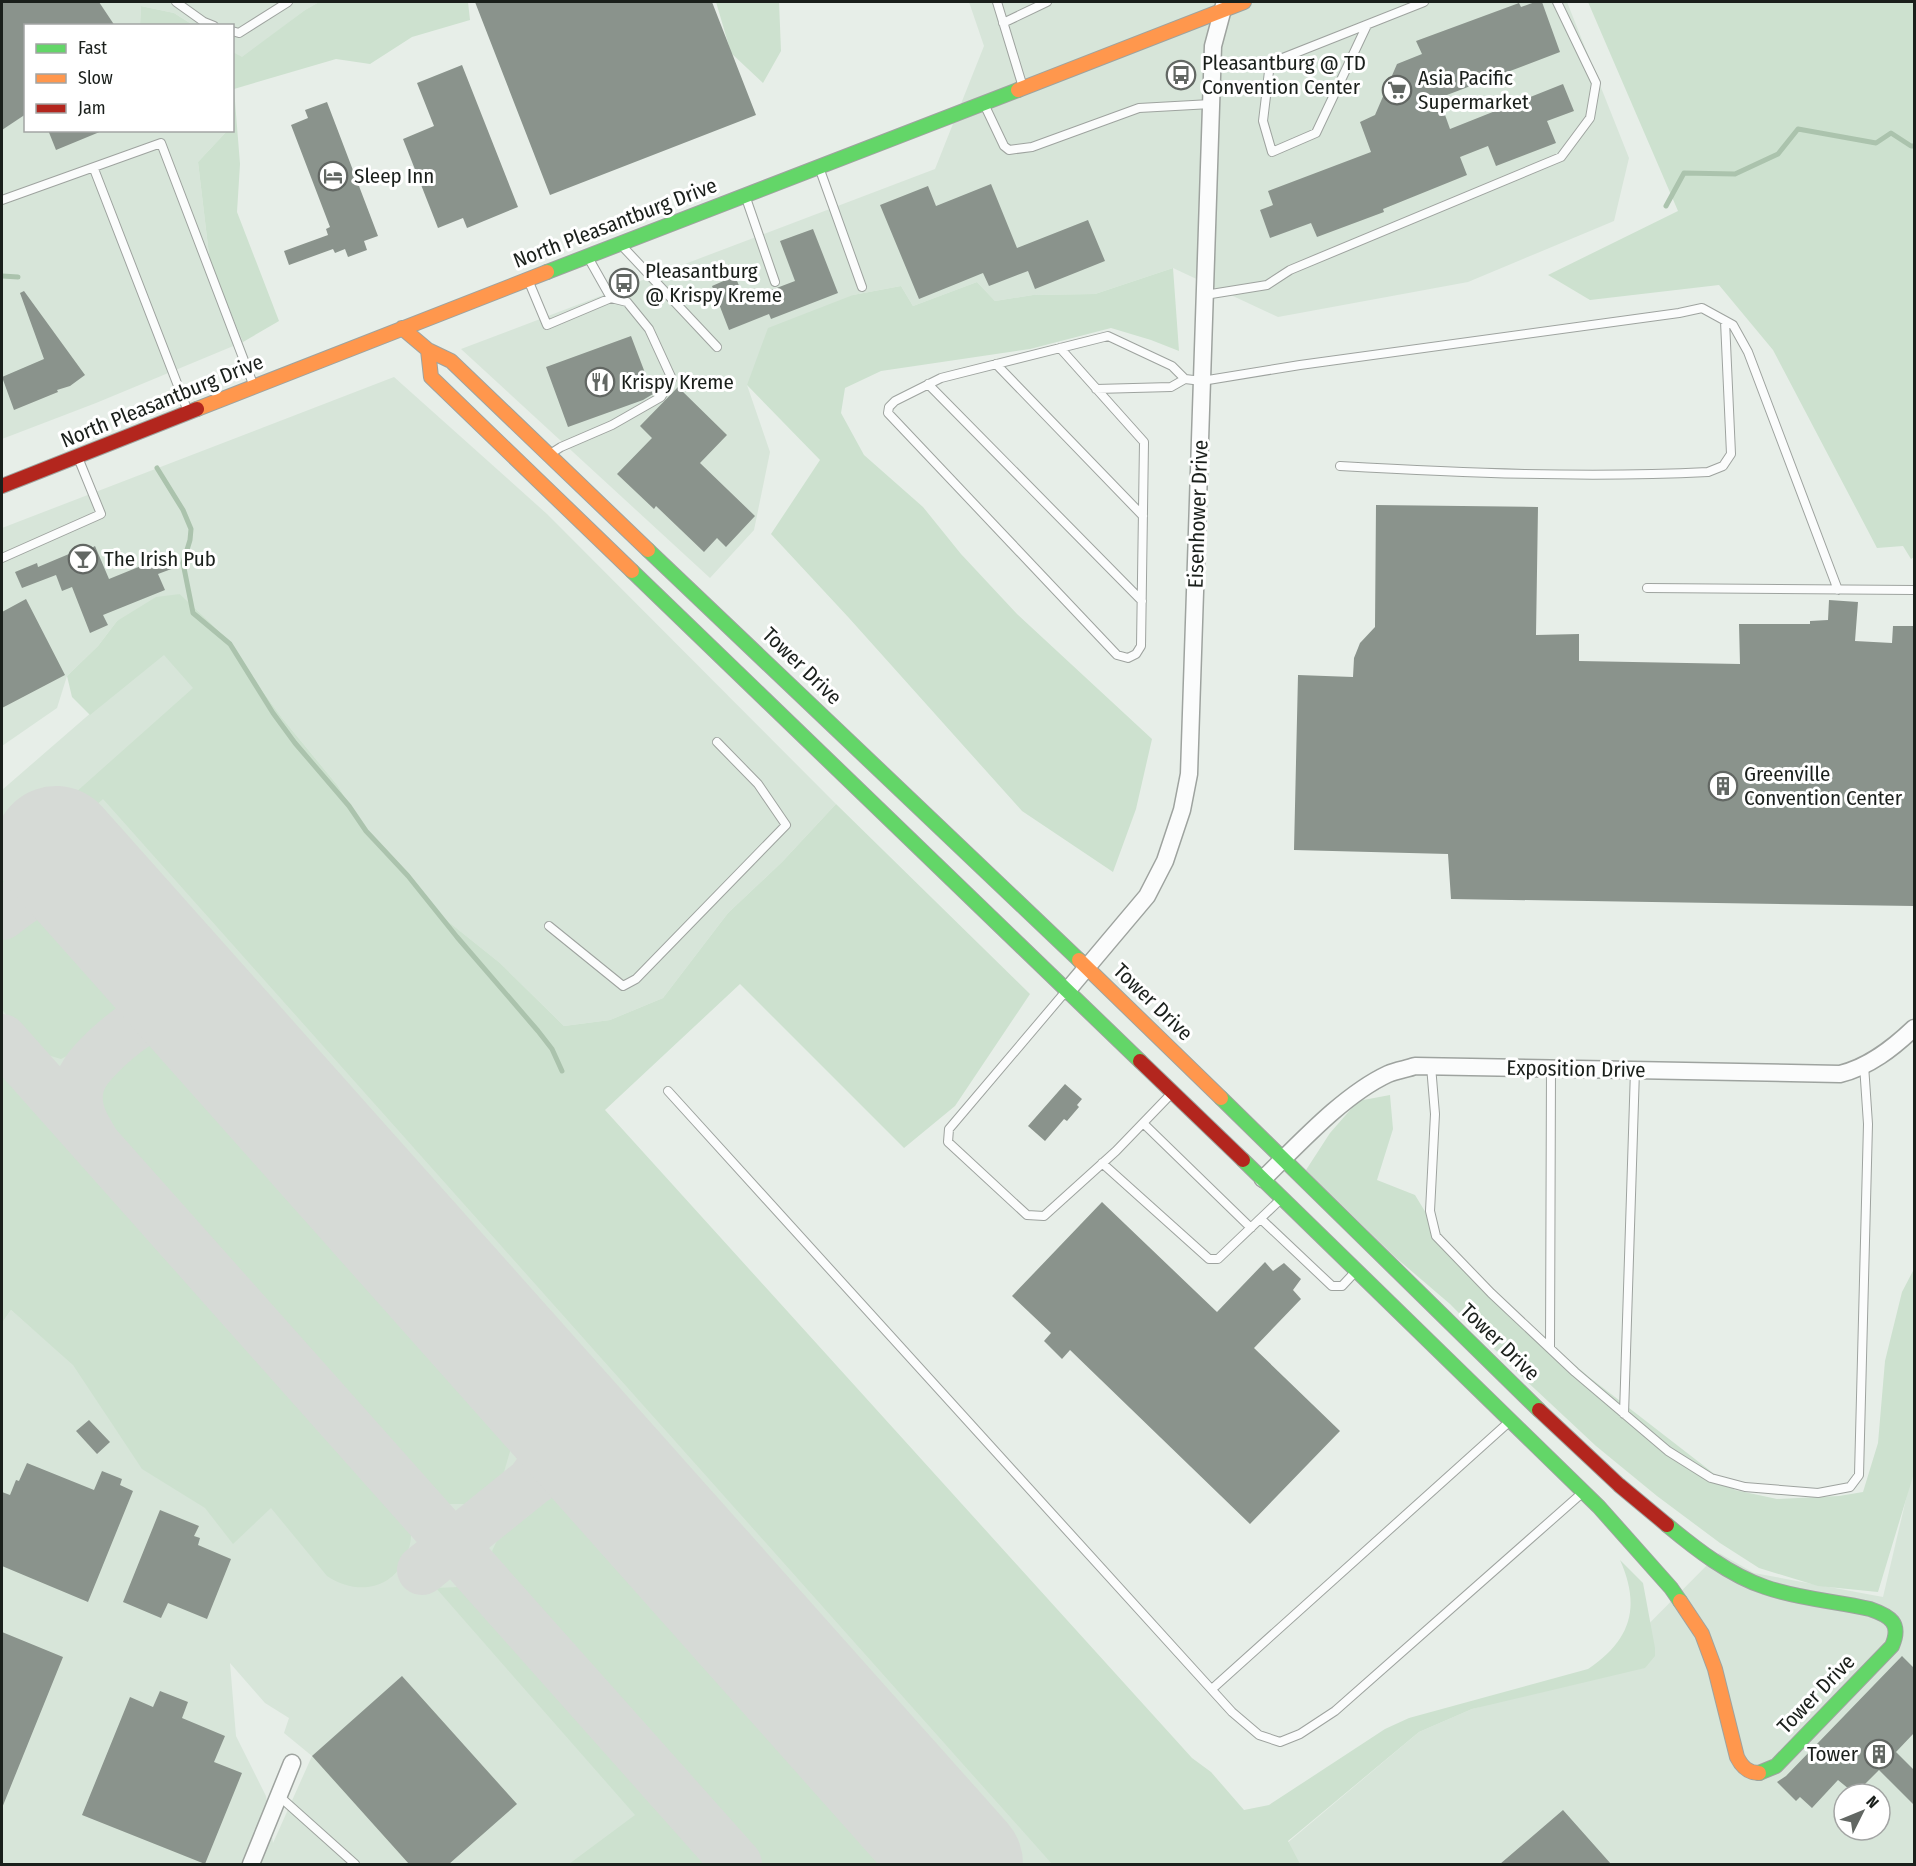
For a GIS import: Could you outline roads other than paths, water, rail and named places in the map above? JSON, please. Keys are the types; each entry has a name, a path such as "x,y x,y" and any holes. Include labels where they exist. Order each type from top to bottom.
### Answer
{"street":[{"name":"North Pleasantburg Drive","path":"2,486 983,103 1224,6 1244,2"},
{"name":"Eisenhower Drive","path":"1067,990 1147,896 1165,861 1184,801 1189,774 1213,46 1224,6"},
{"name":"Tower Drive","path":"402,328 428,350 451,362 765,659 1284,1159 1588,1457 1660,1520 1716,1562 1762,1586 1790,1595 1870,1609 1884,1614 1894,1622 1897,1635 1892,1646 1776,1766 1762,1774 1752,1774 1744,1769 1737,1757 1715,1669 1702,1634 1671,1588 1584,1491 431,377 428,350"},
{"name":"Exposition Drive","path":"1263,1179 1309,1133 1363,1088 1390,1073 1415,1066 1840,1074 1857,1070 1879,1057 1914,1028"},
{"path":"251,1864 292,1763"}],"lane":[{"path":"176,2 209,24"},
{"path":"234,32 239,33 288,2"},
{"path":"997,2 1023,87"},
{"path":"1366,25 1316,133 1272,152 1263,121 1270,63 1366,25 1403,5 1424,2"},
{"path":"1205,295 1267,285 1290,270 1561,157 1590,118 1596,83 1557,2"},
{"path":"1003,23 1043,3"},
{"path":"983,103 1004,146 1009,150 1032,147 1139,108 1211,104"},
{"path":"2,200 160,143 254,387"},
{"path":"819,166 862,286"},
{"path":"94,168 189,413"},
{"path":"744,195 775,282"},
{"path":"620,243 717,347"},
{"path":"587,256 611,298"},
{"path":"528,279 547,325 611,298 627,302 649,329 672,379 661,397 612,425 548,455"},
{"path":"1096,389 1171,387 1185,379 1202,381 1702,308 1733,325 1748,352 1838,590"},
{"path":"1340,466 1461,473 1708,472 1723,466 1731,454 1725,321"},
{"path":"1060,348 1144,442 1141,646 1136,654 1128,658 1117,655 888,413 889,407 895,401 941,378 996,364 1060,348 1108,336 1172,366 1185,379"},
{"path":"996,364 1143,516"},
{"path":"928,384 1142,601"},
{"path":"2,558 101,514 78,456"},
{"path":"1647,588 1914,590"},
{"path":"549,926 623,986 636,979 786,825 758,784 717,742"},
{"path":"1067,990 949,1129 948,1142 1027,1215 1044,1216 1102,1163 1173,1092"},
{"path":"1431,1066 1435,1114 1430,1211 1436,1236 1474,1276 1550,1348 1668,1452 1711,1478 1745,1487 1818,1494 1850,1487 1859,1475 1868,1124 1864,1065"},
{"path":"1550,1348 1551,1068"},
{"path":"1624,1414 1635,1070"},
{"path":"668,1091 1233,1712 1259,1735 1280,1742 1300,1734 1335,1711 1584,1491"},
{"path":"1143,1123 1251,1228"},
{"path":"1102,1163 1209,1259 1218,1259 1282,1198"},
{"path":"1261,1219 1332,1286 1342,1286 1357,1271"},
{"path":"1212,1689 1512,1420"},
{"path":"279,1796 355,1864"}],"waterway":[{"path":"1666,206 1684,173 1735,174 1778,154 1798,129 1876,143 1891,133 1914,146"},
{"path":"2,276 18,277"},
{"path":"157,468 183,510 191,529 183,563 193,613 230,644 273,713 295,743 349,806 366,831 408,876 538,1031 552,1049 562,1071"}],"place":[{"name":"Pleasantburg @ TD Convention Center","path":"1181,75"},
{"name":"Asia Pacific Supermarket","path":"1397,90"},
{"name":"Sleep Inn","path":"333,176"},
{"name":"Pleasantburg @ Krispy Kreme","path":"624,283"},
{"name":"Krispy Kreme","path":"600,382"},
{"name":"The Irish Pub","path":"83,559"},
{"name":"Greenville Convention Center","path":"1723,786"},
{"name":"Tower","path":"1879,1754"}]}
